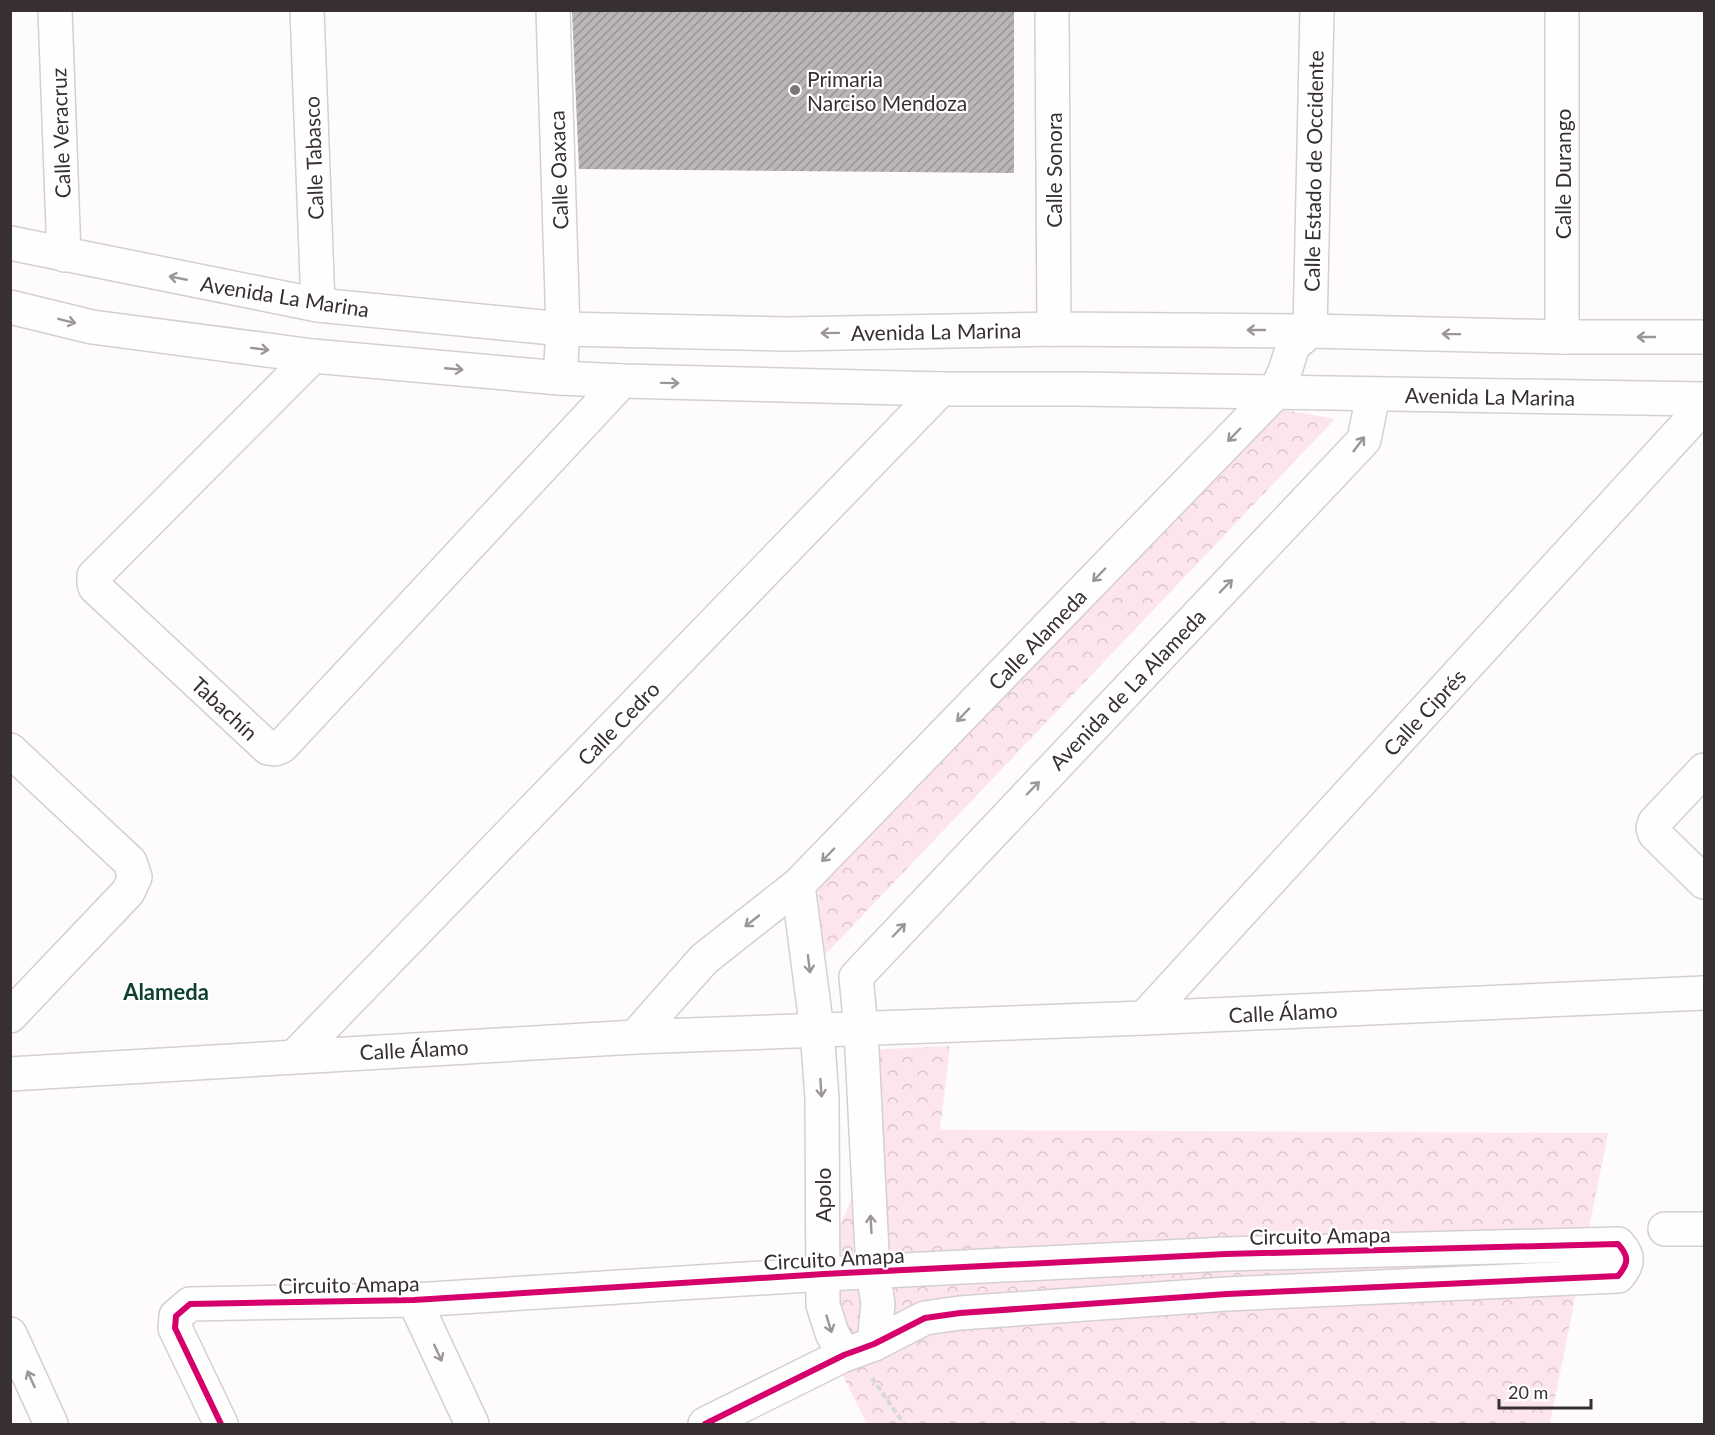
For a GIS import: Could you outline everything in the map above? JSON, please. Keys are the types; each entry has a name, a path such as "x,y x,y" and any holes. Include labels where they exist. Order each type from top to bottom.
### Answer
{"street":[{"name":"Calle Veracruz","path":"55,10 64,255"},
{"name":"Calle Tabasco","path":"307,10 318,305"},
{"name":"Calle Oaxaca","path":"553,10 563,329"},
{"name":"Calle Sonora","path":"1052,10 1054,329"},
{"name":"Calle Estado de Occidente","path":"1310,331 1317,10"},
{"name":"Calle Durango","path":"1562,10 1562,337"},
{"name":"Avenida La Marina","path":"10,243 318,305 563,329 788,333 1054,329 1704,337"},
{"name":"Avenida La Marina","path":"10,307 92,327 314,356 560,378 941,389 1704,399"},
{"path":"560,378 563,329"},
{"path":"1275,393 1293,346 1310,331"},
{"name":"Tabachín","path":"314,356 94,576 95,587 267,748 276,749 282,746 622,381"},
{"name":"Calle Cedro","path":"295,1056 941,389"},
{"name":"Calle Alameda","path":"635,1037 704,959 798,885 1275,393"},
{"name":"Avenida de La Alameda","path":"861,1029 855,976 1364,440 1373,395"},
{"name":"Calle Ciprés","path":"1144,1018 1704,406"},
{"path":"10,750 130,862 135,877 128,892 10,1016"},
{"path":"1704,770 1655,822 1653,828 1655,834 1704,882"},
{"name":"Apolo","path":"798,885 817,1030 822,1098 823,1305 832,1333 859,1350"},
{"name":"Calle Álamo","path":"10,1074 635,1037 1144,1018 1704,993"},
{"path":"859,1350 878,1305 873,1272 861,1029"},
{"path":"1665,1229 1704,1229"},
{"path":"1226,1254 1227,1294"},
{"name":"Circuito Amapa","path":"221,1425 175,1328 176,1316 190,1304 414,1300 824,1274 1226,1254 1618,1260 1227,1294 960,1313 926,1318 705,1425"},
{"path":"414,1300 471,1425"},
{"path":"10,1335 51,1425"}],"path":[{"path":"859,1350 867,1370 904,1425"}],"green space":[{"path":"1273,408 1335,419 821,959 818,887"},
{"path":"950,1046 940,1130 1608,1133 1550,1423 867,1424 840,1370 831,1304 840,1225 862,1176 868,1050"}],"building":[{"name":"Primaria Narciso Mendoza","path":"572,10 1014,10 1014,173 579,169"}],"cycle path":[{"path":"221,1424 175,1328 176,1316 190,1304 414,1300 824,1274 1226,1254 1618,1244 1626,1256 1626,1263 1618,1276 1227,1294 960,1313 925,1318 874,1344 844,1355 705,1424"}],"place":[{"name":"Primaria Narciso Mendoza","path":"795,90"}],"district":[{"name":"Alameda","path":"166,991"}]}
